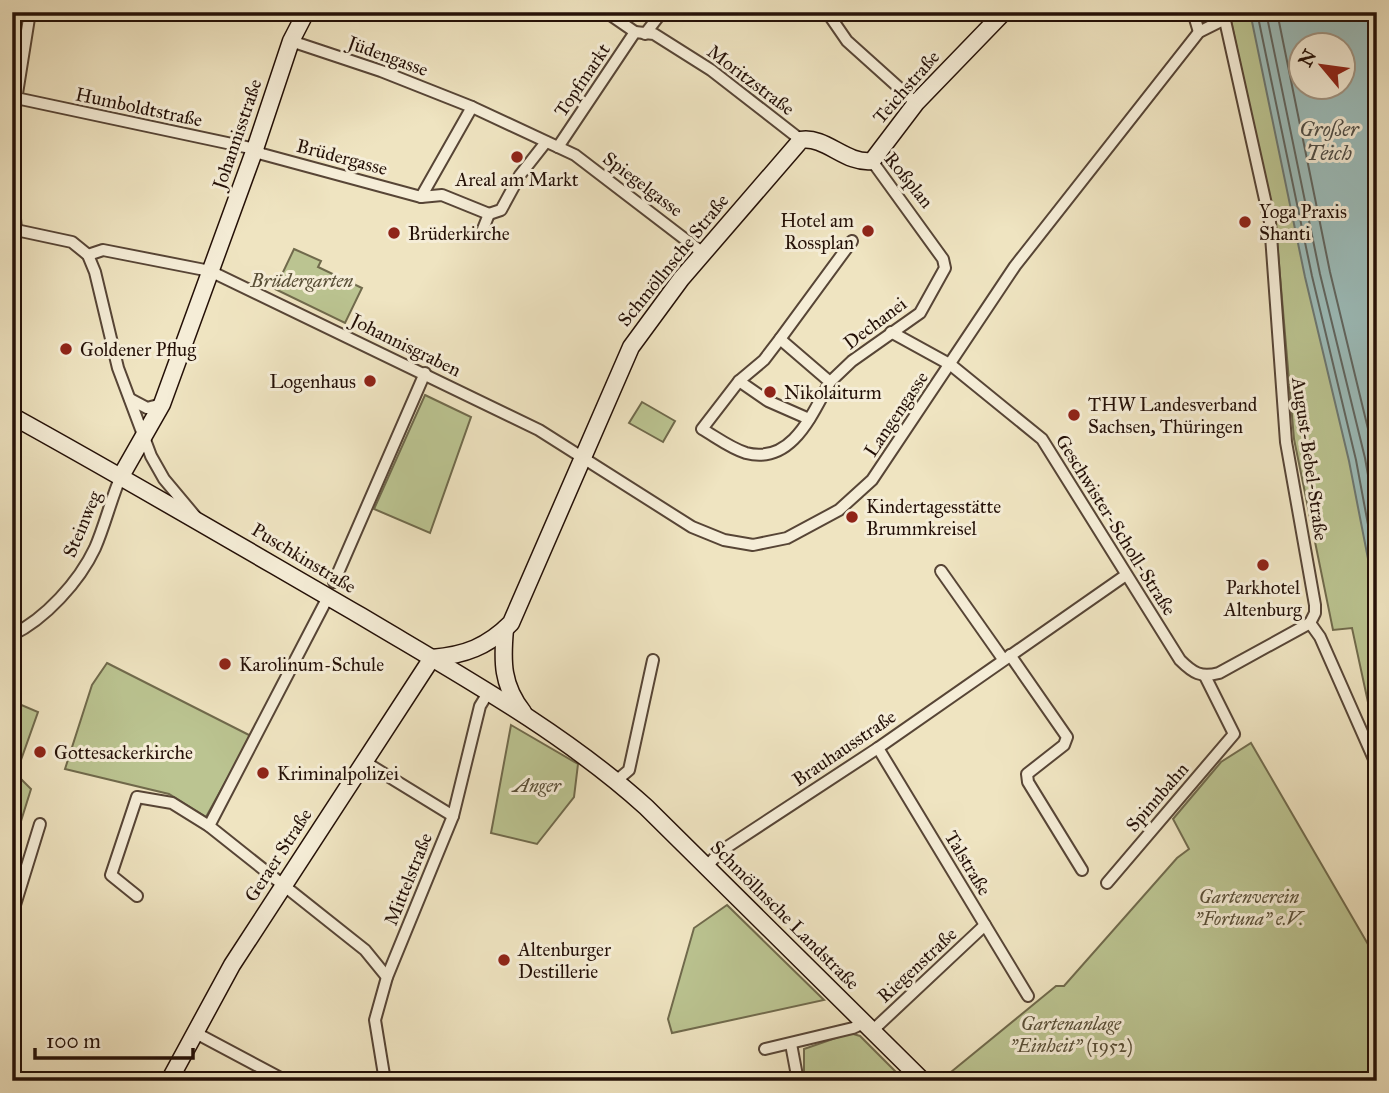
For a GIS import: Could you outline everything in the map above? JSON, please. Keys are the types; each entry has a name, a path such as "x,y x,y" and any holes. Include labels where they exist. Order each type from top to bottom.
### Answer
{"main road":[{"name":"Johannisstraße","path":"121,476 162,404 255,149 290,41 306,12"},
{"name":"Teichstraße","path":"872,161 916,103 1004,12"},
{"name":"Roßplan","path":"801,139 809,138 855,160 872,161"},
{"name":"Schmöllnsche Straße","path":"505,629 511,623 631,346 703,253 801,139"},
{"name":"Puschkinstraße","path":"12,416 198,520 331,589 466,678"},
{"path":"432,658 467,654 505,629"},
{"path":"505,629 502,664 506,685 530,720"},
{"name":"Geraer Straße","path":"169,1081 194,1032 284,884 432,658"},
{"name":"Schmöllnsche Landstraße","path":"466,678 616,781 923,1081"}],"street":[{"path":"12,125 18,52 30,12"},
{"name":"Moritzstraße","path":"606,12 640,33 654,34 710,70 748,96 801,139"},
{"name":"Topfmarkt","path":"558,147 640,33 662,12"},
{"path":"827,12 846,41 916,103"},
{"path":"1193,12 1199,32 1224,16"},
{"name":"August-Bebel-Straße","path":"1224,16 1271,232 1286,442 1315,605 1315,613 1310,623 1377,766"},
{"name":"Langengasse","path":"583,459 691,527 724,540 753,545 787,538 839,510 872,480 1015,266 1199,32"},
{"name":"Jüdengasse","path":"290,41 381,71 472,107 546,142"},
{"name":"Humboldtstraße","path":"16,98 255,149"},
{"path":"421,197 472,107"},
{"path":"483,229 489,214 501,210 520,175 546,142"},
{"name":"Spiegelgasse","path":"546,142 614,182 703,253"},
{"name":"Brüdergasse","path":"255,149 262,154 421,197 442,195 489,214"},
{"name":"Roßplan","path":"872,161 943,259 944,268 935,288"},
{"path":"12,185 14,231 72,242 88,255 95,272 118,368 144,435 164,479 198,520"},
{"path":"780,340 830,382 794,440 782,449 754,454 738,450 702,429 739,381 764,360 780,340 852,241"},
{"name":"Johannisgraben","path":"88,255 103,250 210,271 422,371 539,430 583,459"},
{"name":"Dechanei","path":"830,382 891,332 920,313 935,288"},
{"name":"Geschwister-Scholl-Straße","path":"891,332 951,365 1042,439 1180,660 1192,672 1205,677"},
{"path":"209,825 331,589 422,371"},
{"path":"739,381 768,401 809,419"},
{"path":"130,399 147,408 162,404"},
{"name":"Steinweg","path":"12,635 43,614 79,574 94,549 121,476"},
{"path":"941,571 1067,737 1064,745 1027,774 1028,782 1082,870"},
{"name":"Brauhausstraße","path":"706,867 721,852 878,748 1126,575"},
{"path":"1205,677 1219,673 1310,623"},
{"path":"616,781 629,770 653,660"},
{"name":"Spinnbahn","path":"1107,883 1234,734 1205,677"},
{"name":"Mittelstraße","path":"385,1081 375,1020 387,977 453,816 480,706 488,693"},
{"name":"Talstraße","path":"878,748 1028,996"},
{"path":"365,762 453,816"},
{"path":"137,896 111,875 137,797 172,803 209,825 284,884 365,950 387,977"},
{"path":"12,936 15,905 40,824"},
{"name":"Riegenstraße","path":"868,1027 985,925"},
{"path":"765,1049 853,1028 868,1027"},
{"path":"194,1032 286,1081"},
{"path":"791,1044 799,1081"}],"green space":[{"path":"1229,12 1377,12 1377,744 1352,628 1333,630 1294,439 1276,229"},
{"name":"Brüdergarten","path":"294,249 321,261 318,267 362,288 345,323 275,289"},
{"path":"425,395 471,417 430,533 374,509"},
{"path":"642,402 675,421 663,442 629,423"},
{"path":"107,663 251,736 206,817 169,794 65,769 92,685"},
{"path":"12,701 38,712 16,774 31,789 12,850"},
{"name":"Anger","path":"511,725 578,764 574,797 537,844 491,833"},
{"path":"1251,743 1369,946 1377,942 1377,1081 940,1081 1056,986 1064,986 1177,858 1189,849 1173,819 1221,762"},
{"path":"727,905 824,1000 672,1033 668,1019 694,928"},
{"path":"850,1033 860,1036 905,1081 804,1081 804,1049"}],"water":[{"name":"Großer Teich","path":"1250,12 1377,12 1377,605 1349,461 1305,277"}],"place":[{"name":"Areal am Markt","path":"517,157"},
{"name":"Yoga Praxis Shanti","path":"1245,222"},
{"name":"Hotel am Rossplan","path":"868,231"},
{"name":"Brüderkirche","path":"394,233"},
{"name":"Goldener Pflug","path":"66,349"},
{"name":"Logenhaus","path":"370,381"},
{"name":"Nikolaiturm","path":"770,392"},
{"name":"THW Landesverband Sachsen, Thüringen","path":"1074,415"},
{"name":"Kindertagesstätte Brummkreisel","path":"852,517"},
{"name":"Parkhotel Altenburg","path":"1263,565"},
{"name":"Karolinum-Schule","path":"225,664"},
{"name":"Gottesackerkirche","path":"40,752"},
{"name":"Kriminalpolizei","path":"263,773"},
{"name":"Altenburger Destillerie","path":"504,960"}],"park label":[{"name":"Gartenverein \"Fortuna\" e.V.","path":"1249,907"},
{"name":"Gartenanlage \"Einheit\" (1952)","path":"1071,1034"}]}
